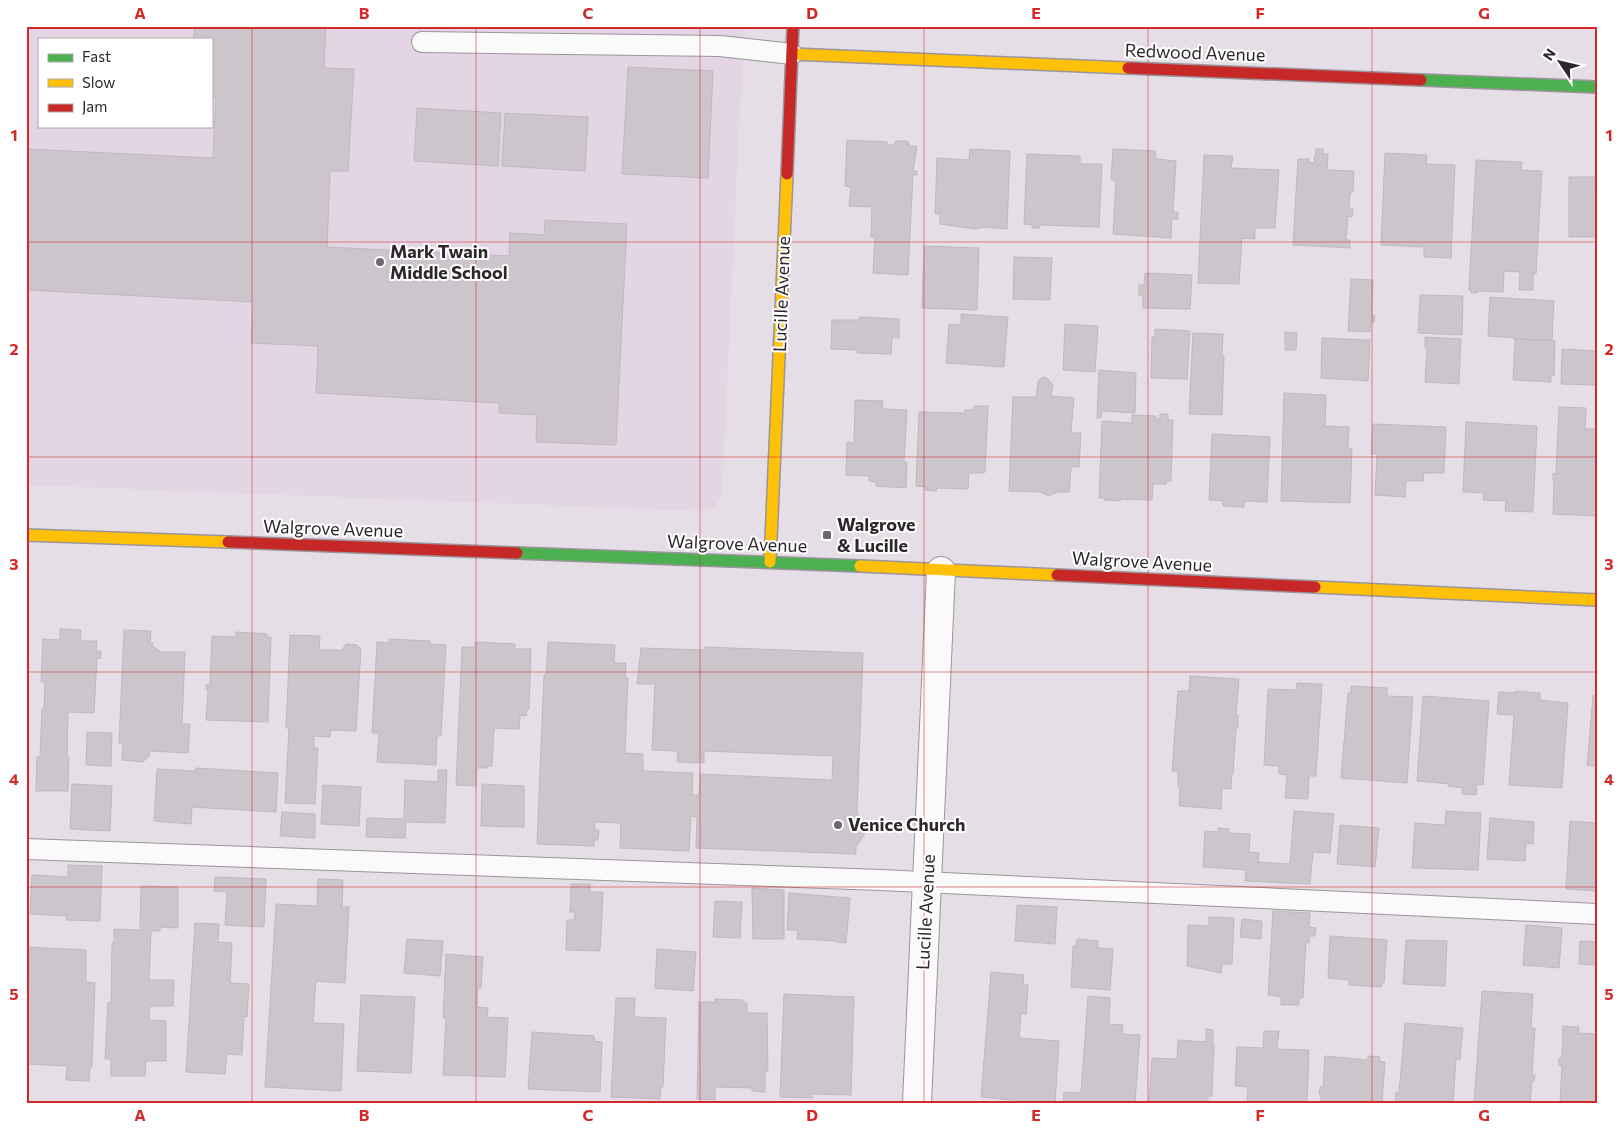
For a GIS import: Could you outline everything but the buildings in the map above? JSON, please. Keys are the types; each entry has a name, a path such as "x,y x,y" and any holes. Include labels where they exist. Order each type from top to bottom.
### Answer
{"street":[{"name":"Lucille Avenue","path":"770,562 793,26"},
{"name":"Redwood Avenue","path":"792,54 1597,87"},
{"name":"Walgrove Avenue","path":"26,535 770,562 1597,600"},
{"name":"Lucille Avenue","path":"917,1103 941,571"}],"lane":[{"path":"422,42 720,46 792,54"},
{"path":"26,849 927,882 1597,914"}],"shaded area":[{"name":"Mark Twain Middle School","path":"26,26 744,26 722,494 714,508 699,511 26,485"}],"traffic: fast":[{"path":"1421,80 1597,87"},
{"path":"517,553 860,566"}],"traffic: slow":[{"path":"792,54 1128,68"},
{"path":"770,562 787,174"},
{"path":"26,535 228,542"},
{"path":"860,566 1057,575"},
{"path":"1315,587 1597,600"}],"traffic: jam":[{"path":"787,174 793,26"},
{"path":"1128,68 1421,80"},
{"path":"228,542 517,553"},
{"path":"1057,575 1315,587"}],"place":[{"name":"Mark Twain Middle School","path":"380,262"},
{"name":"Walgrove & Lucille","path":"827,535"},
{"name":"Venice Church","path":"838,825"}]}
